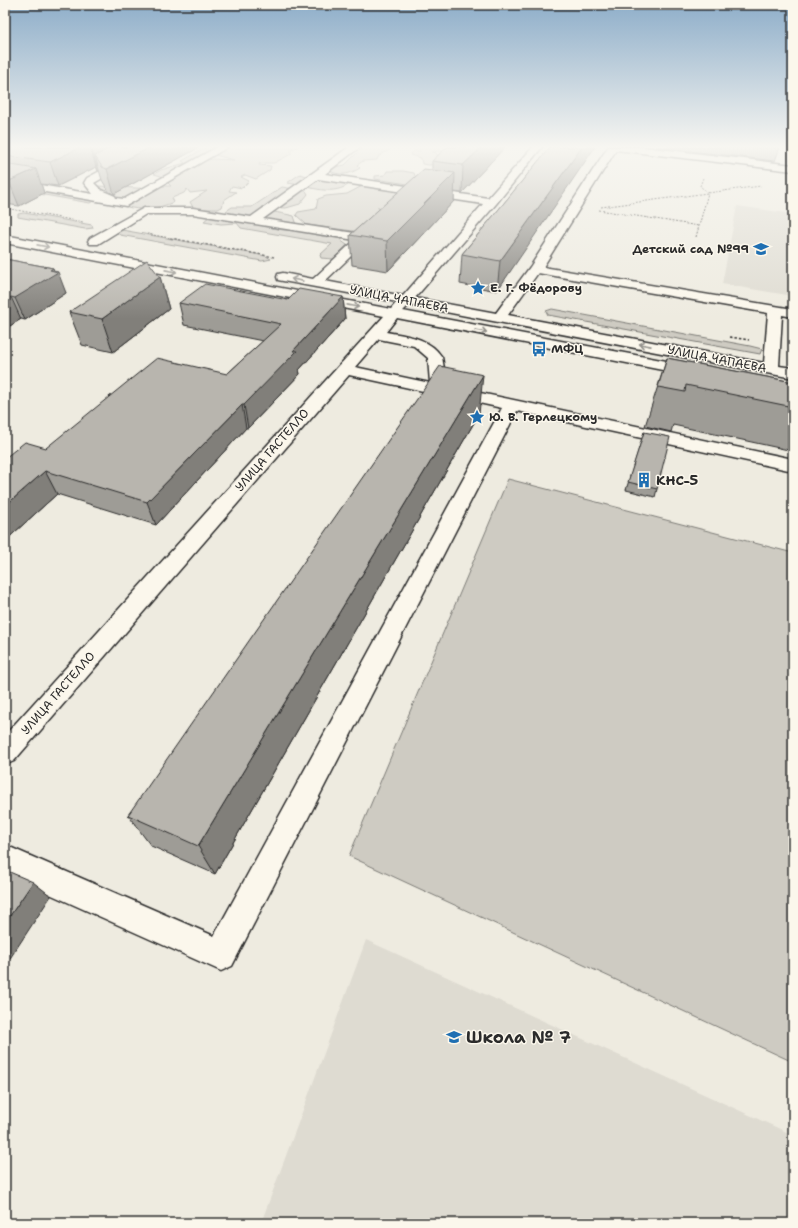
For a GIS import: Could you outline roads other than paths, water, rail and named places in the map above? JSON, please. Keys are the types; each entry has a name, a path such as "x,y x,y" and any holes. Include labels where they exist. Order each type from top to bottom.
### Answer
{"street":[{"path":"129,204 144,211 193,211 363,238"},
{"path":"254,220 275,204"},
{"name":"УЛИЦА ГАСТЕЛЛО","path":"5,753 490,204"},
{"path":"499,318 536,269 576,204"},
{"path":"94,241 144,211"},
{"path":"316,283 377,225"},
{"path":"5,238 399,307 707,374"},
{"path":"79,238 109,244"},
{"path":"536,269 793,313"},
{"name":"УЛИЦА ЧАПАЕВА","path":"270,274 316,283 399,307 499,318 793,373"},
{"path":"771,369 775,310"},
{"path":"375,334 419,343 434,357 439,389"},
{"path":"344,369 793,465"},
{"path":"5,859 221,955 512,405"}],"place":[{"name":"Детский сад №99","path":"761,249"},
{"name":"Е. Г. Фёдорову","path":"478,288"},
{"name":"МФЦ","path":"539,349"},
{"name":"Ю. В. Герлецкому","path":"477,417"},
{"name":"КНС-5","path":"644,480"},
{"name":"Школа № 7","path":"454,1037"}]}
